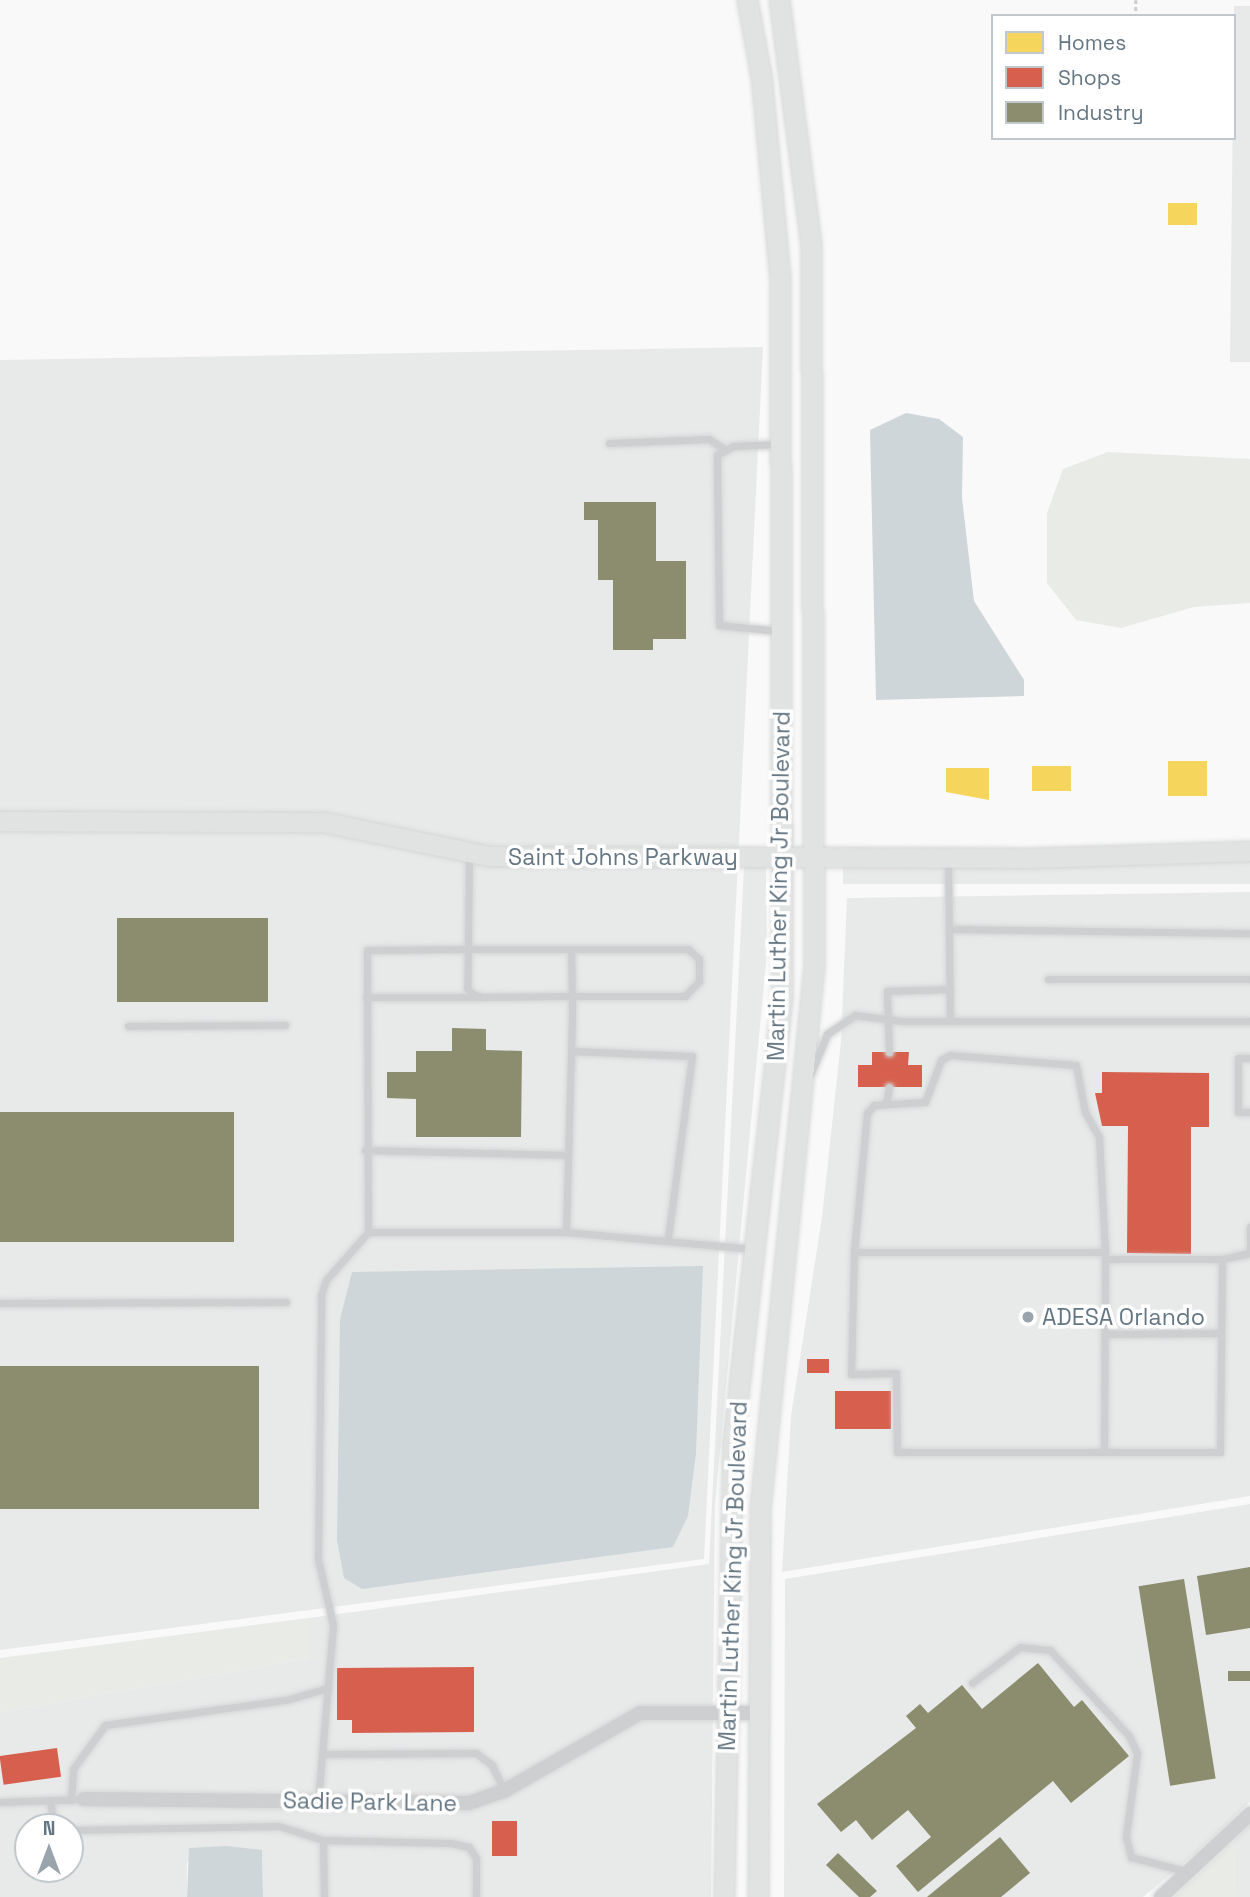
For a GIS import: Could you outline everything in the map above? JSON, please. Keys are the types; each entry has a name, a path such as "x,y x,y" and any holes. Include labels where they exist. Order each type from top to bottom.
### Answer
{"main road":[{"name":"Martin Luther King Jr Boulevard","path":"724,1897 733,1441 782,997 782,444 775,208 747,0"},
{"name":"Martin Luther King Jr Boulevard","path":"758,1897 760,1508 808,1079 814,858 811,245 779,0"},
{"path":"782,444 801,461 802,561 814,582"},
{"name":"Saint Johns Parkway","path":"0,821 324,822 469,852 948,858 1250,851"},
{"path":"756,1242 791,1215"}],"street":[{"name":"Sadie Park Lane","path":"77,1800 468,1803 504,1791 640,1713 760,1713"},
{"path":"1161,1897 1250,1814"}],"lane":[{"path":"609,443 709,439 726,450"},
{"path":"782,444 726,450 717,455 719,625 783,631"},
{"path":"469,852 467,988 481,996"},
{"path":"948,858 950,1021"},
{"path":"949,929 1250,933"},
{"path":"318,1801 333,1625 318,1559 321,1295 326,1280 369,1232 365,1150 366,997 367,950 688,949 699,959 699,981 685,996 366,997"},
{"path":"566,1232 571,950"},
{"path":"1048,979 1250,979"},
{"path":"889,1052 887,991 950,989"},
{"path":"808,1079 838,1021 887,1018 950,1021 1250,1021"},
{"path":"128,1026 285,1025"},
{"path":"571,1051 692,1056 668,1238"},
{"path":"1104,1452 1105,1256 1098,1137 1084,1112 1076,1065 950,1055 942,1060 925,1102 887,1104 867,1113 854,1252 851,1374 897,1373 897,1452 1104,1452 1220,1451 1222,1259"},
{"path":"1250,1058 1238,1058 1238,1112 1250,1112"},
{"path":"887,1104 888,1087"},
{"path":"365,1150 568,1155"},
{"path":"854,1252 1222,1259 1250,1253 1250,1227"},
{"path":"369,1232 566,1232 756,1242"},
{"path":"0,1303 286,1302"},
{"path":"1104,1334 1221,1333"},
{"path":"972,1683 1020,1647 1050,1650 1129,1736 1137,1754 1126,1838 1131,1857 1188,1872"},
{"path":"0,1802 77,1800 73,1769 105,1725 286,1700 328,1688"},
{"path":"322,1754 475,1754 492,1765 504,1791"},
{"path":"50,1800 52,1813"},
{"path":"84,1830 279,1826 323,1840 469,1847 476,1858 476,1897"},
{"path":"323,1840 324,1897"}],"shaded area":[{"path":"1234,6 1250,6 1250,362 1230,362 1232,140 1236,140"},
{"path":"763,347 704,1559 0,1650 0,360"},
{"path":"906,413 939,419 963,437 962,498 974,601 1024,680 1024,696 876,700 870,430"},
{"path":"1108,452 1250,459 1250,603 1194,607 1121,628 1076,620 1047,583 1047,513 1063,469"},
{"path":"843,860 1250,860 1250,884 843,884"},
{"path":"744,867 766,867 767,952 715,1504 711,1897 263,1897 262,1850 187,1862 187,1897 0,1897 0,1712 309,1658 309,1618 709,1564"},
{"name":"ADESA Orlando","path":"1250,892 1250,1496 782,1572 791,1416 822,1217 841,1041 847,898"},
{"path":"703,1266 696,1453 688,1516 673,1547 362,1589 344,1578 337,1540 340,1319 352,1272"},
{"path":"1250,1504 1250,1802 1197,1852 1143,1897 784,1897 785,1579"},
{"path":"309,1618 309,1658 0,1712 0,1658"},
{"path":"1250,1825 1250,1897 1235,1897 1234,1841"},
{"path":"1234,1841 1235,1897 1174,1897"},
{"path":"226,1846 262,1850 263,1897 187,1897 189,1848"}],"building: Homes":[{"path":"1168,203 1197,203 1197,225 1168,225"},
{"path":"1168,761 1207,761 1207,796 1168,796"},
{"path":"1032,766 1071,766 1071,791 1032,791"},
{"path":"946,768 989,768 989,800 946,792"}],"building: Shops":[{"path":"872,1052 909,1052 908,1065 922,1065 922,1087 858,1087 858,1065 872,1065"},
{"path":"1102,1072 1209,1073 1209,1127 1191,1127 1191,1254 1127,1253 1128,1126 1102,1126 1095,1093 1102,1093"},
{"path":"807,1359 829,1359 829,1373 807,1373"},
{"path":"835,1391 891,1391 891,1429 835,1429"},
{"path":"474,1667 474,1732 352,1733 352,1720 337,1720 337,1668"},
{"path":"57,1748 61,1777 4,1785 0,1756"},
{"path":"492,1821 517,1821 517,1856 492,1856"}],"building: Industry":[{"path":"584,502 656,502 656,561 686,561 686,639 653,639 653,650 613,650 613,580 598,580 598,520 584,520"},
{"path":"117,918 268,918 268,1002 117,1002"},
{"path":"452,1028 486,1029 486,1050 522,1051 521,1137 416,1137 416,1099 387,1098 387,1072 416,1072 416,1051 452,1051"},
{"path":"0,1112 234,1112 234,1242 0,1242"},
{"path":"0,1366 259,1366 259,1509 0,1509"},
{"path":"1250,1567 1250,1628 1206,1635 1197,1576"},
{"path":"1184,1579 1216,1779 1170,1786 1139,1586"},
{"path":"1038,1663 1074,1707 1082,1700 1129,1756 1071,1803 1053,1781 918,1892 896,1866 931,1837 908,1810 872,1840 856,1820 841,1832 817,1804 916,1728 906,1716 920,1704 928,1713 962,1685 982,1709"},
{"path":"1228,1671 1250,1671 1250,1681 1228,1681"},
{"path":"1000,1837 1030,1873 1001,1897 927,1897"},
{"path":"838,1853 877,1891 870,1897 859,1897 826,1865"}],"place":[{"name":"ADESA Orlando","path":"1028,1317"}]}
